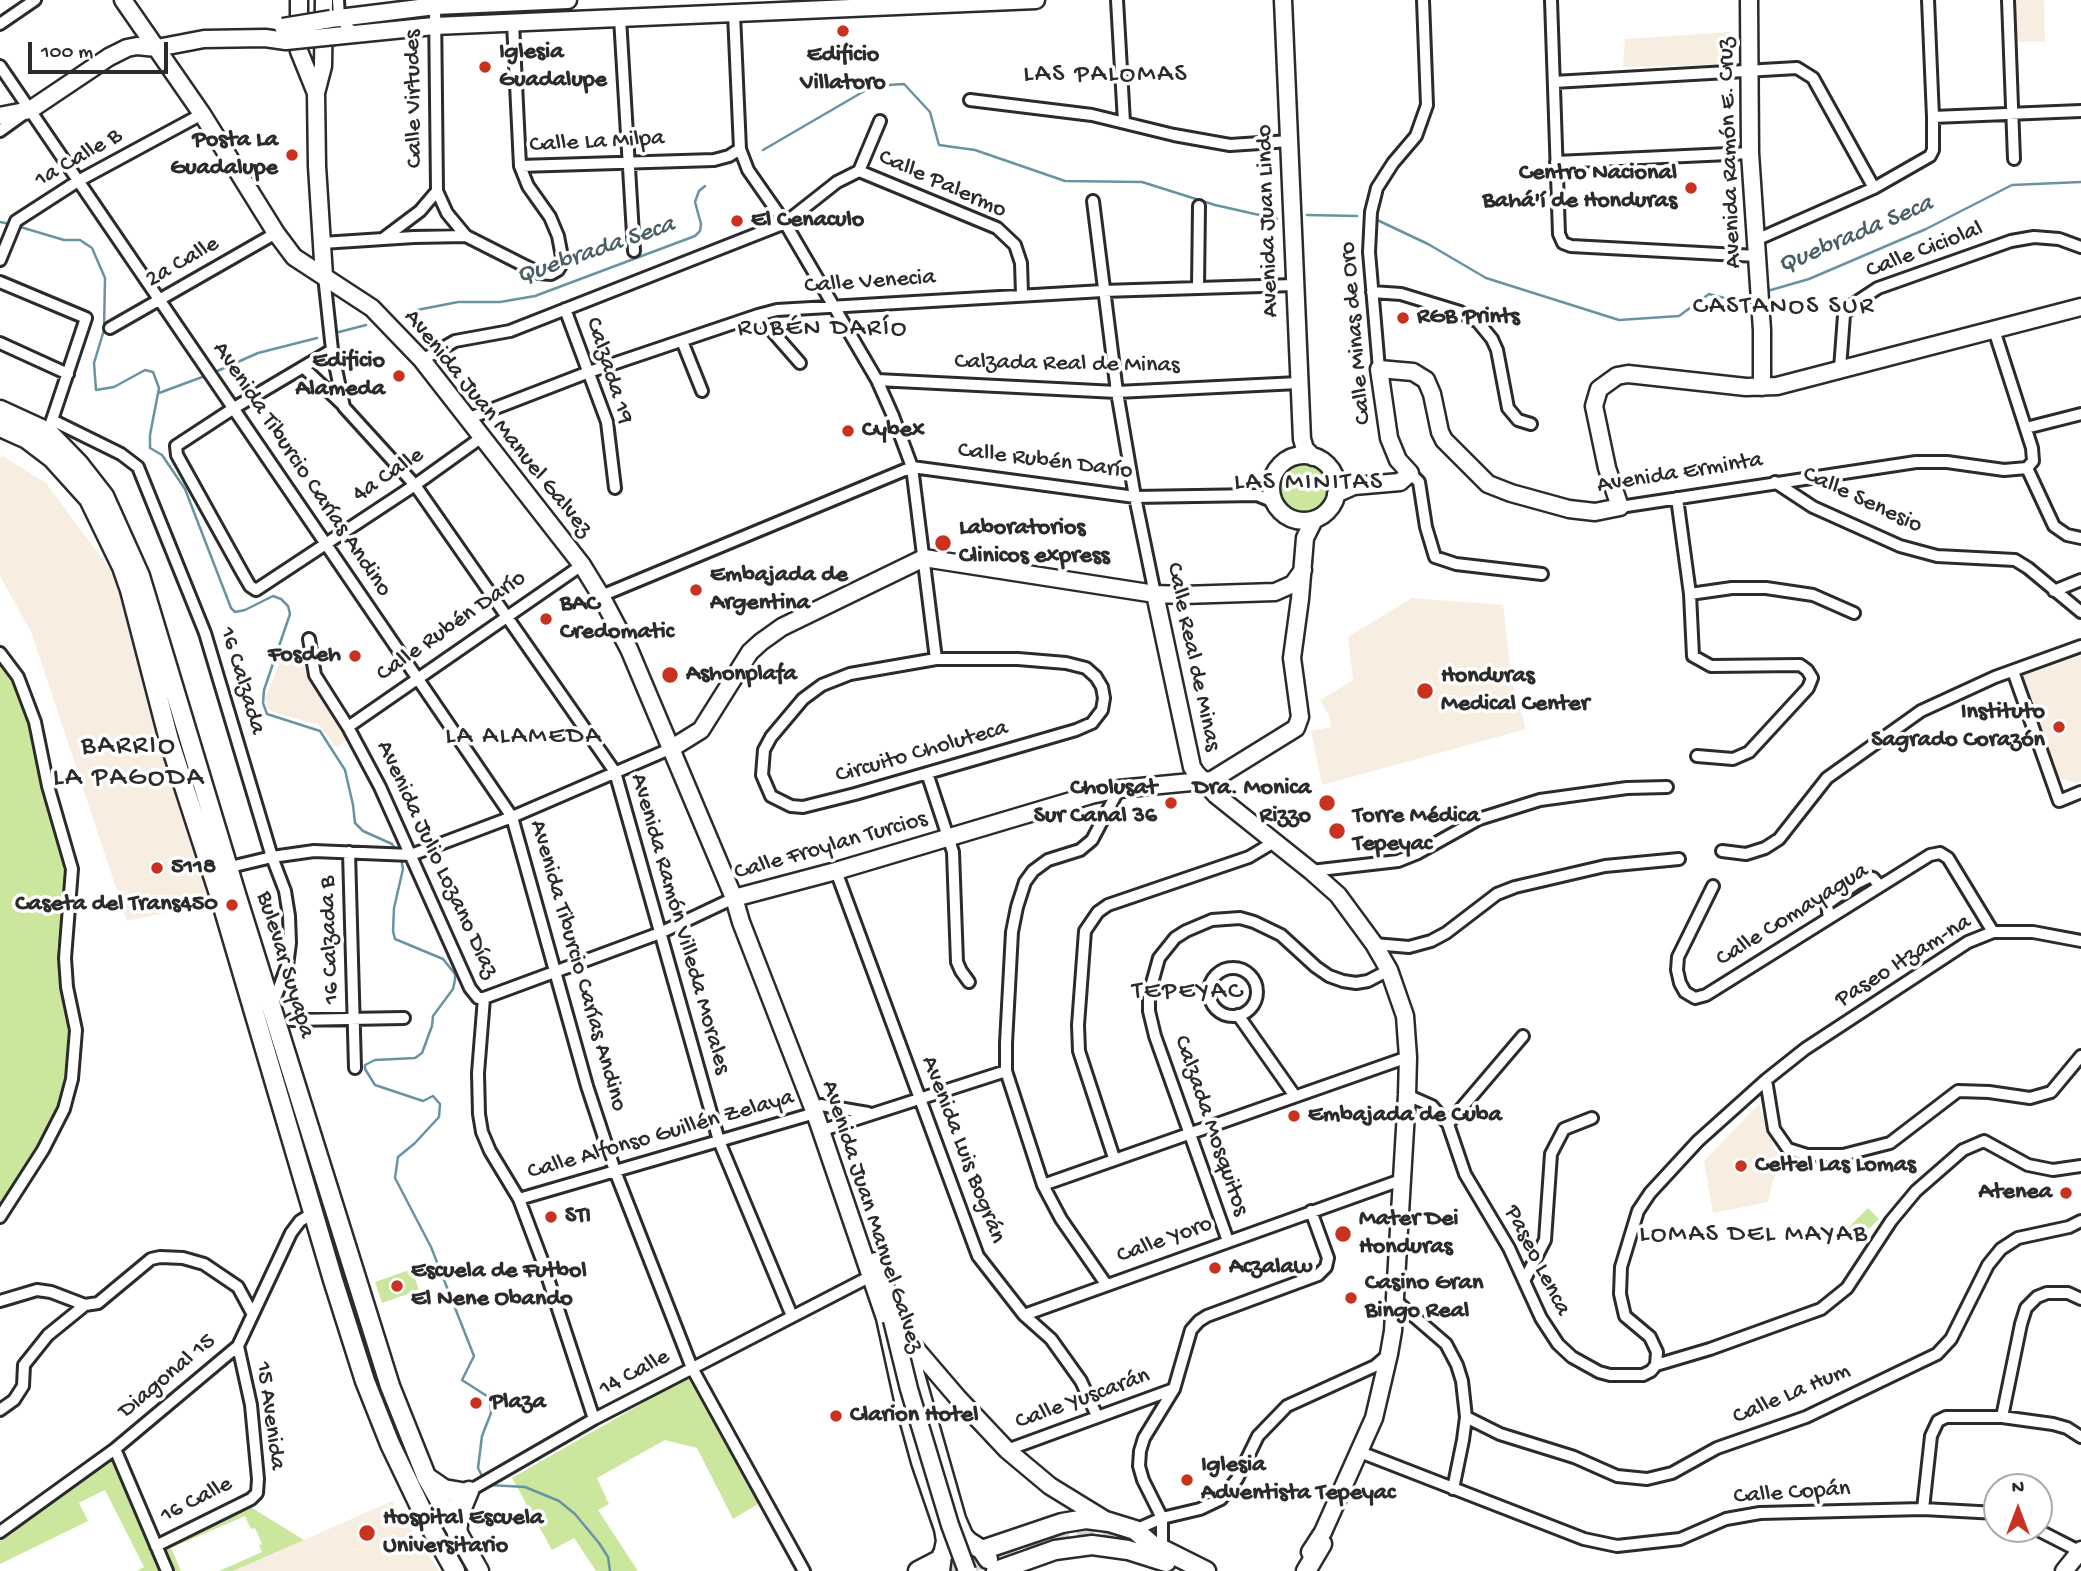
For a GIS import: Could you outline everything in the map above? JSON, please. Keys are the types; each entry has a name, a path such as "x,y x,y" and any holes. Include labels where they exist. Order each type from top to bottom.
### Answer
{"main road":[{"name":"Bulevar Suyapa","path":"0,410 50,426 104,496 140,576 387,1376 426,1476 479,1571"},
{"name":"Bulevar Suyapa","path":"0,427 27,439 52,458 89,499 116,553 130,590 169,740 217,888 365,1381 390,1444 454,1571"},
{"path":"426,1476 444,1489 476,1487"},
{"path":"457,1534 459,1515 476,1487"},
{"path":"918,1571 941,1562 951,1546 958,1543 976,1547 1075,1520 1109,1522 1135,1533 1182,1571"},
{"path":"1305,1571 1322,1538"},
{"path":"996,1571 1055,1550 1092,1545 1156,1552 1206,1571"},
{"path":"976,1547 989,1562 989,1571"}],"street":[{"path":"0,24 35,0"},
{"name":"Avenida Juan Manuel Galvez","path":"123,0 202,114 276,233 294,257 372,309 422,360 582,565 601,596 629,649 734,898 741,922 818,1109 871,1276 883,1294"},
{"path":"299,0 299,51 316,93"},
{"path":"324,0 323,66 316,93 317,166 332,350 344,407"},
{"path":"335,18 338,0"},
{"path":"0,131 109,57 127,48 157,48 195,40 265,38 335,18 435,6 569,0"},
{"path":"285,34 335,36 434,26 734,13 800,5 1036,0"},
{"path":"1117,0 1124,122"},
{"name":"Calle Minas de Oro","path":"1423,0 1427,105 1416,136 1393,163 1377,188 1371,212 1369,252 1372,292 1389,438 1398,460 1419,482 1426,527 1435,557 1456,564 1542,574"},
{"path":"1551,0 1559,234 1563,243 1571,246 1757,256"},
{"name":"Avenida Ramón E. Cruz","path":"1749,0 1750,153 1760,294 1762,387"},
{"path":"1756,240 1874,188 1930,156 1933,150 1933,117 1928,0"},
{"path":"2008,0 2014,159"},
{"name":"Avenida Juan Lindo","path":"1283,3 1298,383 1302,439 1306,449 1314,457"},
{"name":"Calle Virtudes","path":"435,6 437,191 447,213 466,236"},
{"path":"734,13 740,149 748,170 785,223 877,380 912,467 936,659"},
{"path":"335,18 354,34"},
{"path":"621,18 634,251"},
{"path":"513,23 520,166"},
{"name":"Avenida Tiburcio Carías Andino","path":"0,66 512,817 587,1086 615,1171 692,1368 804,1571"},
{"path":"1554,82 1797,68 1813,78 1874,188"},
{"path":"970,100 1091,115 1230,145 1290,141"},
{"path":"0,116 30,110"},
{"path":"1933,117 2081,111"},
{"name":"1a Calle B","path":"0,260 16,221 78,181 202,114"},
{"path":"859,171 880,121"},
{"name":"Calle La Milpa","path":"322,243 466,236 538,273 551,274 558,270 563,262 558,236 550,217 528,186 520,166 714,160 729,156 740,149"},
{"path":"1556,162 1750,153"},
{"name":"Calle Palermo","path":"422,360 455,341 510,331 785,223 836,182 859,171 996,228 1015,246 1021,263 1022,295"},
{"name":"Calle Virtudes","path":"382,239 420,211 437,191"},
{"name":"Calle Real de Minas","path":"1093,201 1117,392 1135,497 1192,766 1202,782 1338,895 1374,944 1389,970 1405,1016 1407,1095 1395,1300 1389,1354 1374,1418 1322,1538"},
{"path":"1198,288 1199,206"},
{"name":"2a Calle","path":"110,328 276,233"},
{"name":"Calle Ciciolal","path":"1840,369 1844,314 1852,305 1878,288 2011,241 2034,237 2059,239 2081,247"},
{"path":"0,282 86,318 50,426"},
{"name":"Calle Venecia","path":"467,419 589,372 758,314 777,310 1104,291 1294,285"},
{"path":"1372,292 1401,294 1460,312 1478,322 1497,350 1508,408 1518,420 1531,424"},
{"path":"1620,507 1607,468 1594,406 1599,388 1607,381 1628,374 1762,387 1777,386 2081,307"},
{"name":"Calzada 19","path":"565,309 607,422 615,488"},
{"path":"758,314 800,363"},
{"path":"1994,330 2032,449 2032,461 2027,468 2054,526 2067,535 2081,538"},
{"path":"682,341 702,391"},
{"path":"0,343 68,373"},
{"path":"234,408 332,350"},
{"name":"Avenida Ramón Villeda Morales","path":"303,367 344,407 415,485 615,772 719,1141 792,1316"},
{"name":"Avenida Erminta","path":"1379,369 1413,372 1426,380 1444,440 1488,485 1511,494 1581,511 1595,512 1806,477 1916,462 1947,462 2004,470 2027,468"},
{"name":"Calzada Real de Minas","path":"877,380 1117,392 1298,383"},
{"name":"4a Calle","path":"234,408 176,446 177,455 250,586 256,590 415,485 482,437"},
{"path":"2026,428 2081,414"},
{"name":"16 Calzada","path":"50,426 121,454 138,467 205,633 272,857 285,891 290,943 287,967 272,1007"},
{"path":"1302,439 1292,458 1277,469 1267,494 1283,514 1297,520 1314,520"},
{"path":"1292,458 1314,457 1326,464 1343,482 1354,486"},
{"path":"601,596 912,467"},
{"name":"Calle Rubén Darío","path":"912,467 1135,497 1267,494"},
{"path":"1336,494 1354,486 1400,482 1410,474"},
{"path":"1202,782 1229,771 1299,725 1292,658 1305,538 1314,520 1329,510 1336,494 1334,475"},
{"path":"1805,502 1801,489 1806,477"},
{"name":"Calle Senesio","path":"1775,482 1805,502 1900,546 1937,556 2015,560 2081,612"},
{"path":"1677,498 1690,594 1693,656 1711,666 1800,665 1812,678 1808,688 1749,752 1733,759 1697,756"},
{"path":"1297,520 1305,538"},
{"path":"206,854 214,865 220,868 314,851 403,855 512,817 672,748 701,730 750,652 761,642 782,627 924,558 1156,594 1291,594 1298,613"},
{"name":"Calle Rubén Darío","path":"348,727 582,565"},
{"path":"1275,592 1293,583 1303,570"},
{"path":"2054,590 2081,580"},
{"path":"1690,594 1732,589 1766,589 1813,595 1854,612"},
{"name":"Avenida Julio Lozano Díaz","path":"309,639 315,675 348,727 380,787 403,855 470,988 478,998 484,998 478,1073 482,1132 490,1151 519,1199 594,1419"},
{"path":"1722,851 1746,854 1765,848 1779,839 1827,778 1921,711 2013,671 2081,646"},
{"path":"0,653 18,677 35,722 48,786 72,869 65,958 67,987 76,1030 72,1079 64,1109 43,1150 0,1217"},
{"name":"Circuito Choluteca","path":"936,659 1018,659 1066,663 1086,668 1102,687 1102,710 1091,723 1020,747 926,773 803,807 791,806 771,796 762,775 761,762 771,737 803,699 822,685 850,674 936,659"},
{"path":"2013,671 2059,801 2081,792"},
{"path":"1229,771 1223,785 1232,806"},
{"path":"926,773 954,852 957,961 969,982"},
{"name":"Calle Froylan Turcios","path":"484,998 660,933 734,898 836,871 1091,795 1119,789 1202,782"},
{"path":"1311,871 1398,861 1419,853 1479,819 1539,800 1627,788 1667,787"},
{"path":"1106,1284 1061,1219 1043,1185 1006,1071 1012,932 1025,882 1048,860 1080,850 1092,840 1119,789"},
{"path":"1114,1158 1079,1051 1078,1026 1085,931 1098,912 1108,905 1249,857 1274,842"},
{"name":"16 Calzada B","path":"349,852 355,1068"},
{"name":"Calle Comayagua","path":"1713,886 1678,957 1680,983 1685,992 1695,998 1706,995 1930,855 1940,853 1948,858 1993,932"},
{"path":"1374,944 1409,947 1431,941 1446,933 1497,894 1514,887 1605,866 1679,859"},
{"path":"217,888 222,874 229,868"},
{"name":"Avenida Luis Bográn","path":"836,871 978,1256 1024,1315 1051,1339 1081,1381 1097,1416"},
{"name":"Calzada Mosquitos","path":"1228,1241 1155,1036 1149,1011 1154,968 1175,938 1212,920 1240,918 1281,935 1316,967 1343,981 1368,981 1389,970"},
{"name":"Paseo Itzam-na","path":"1766,1080 1805,1049 1957,950 1993,932 2033,932 2081,942"},
{"path":"1226,969 1242,970 1254,980 1257,987 1255,1003 1238,1015 1220,1012 1210,1000 1210,985 1219,972 1226,969"},
{"path":"1238,1015 1295,1096"},
{"path":"292,1020 404,1018"},
{"path":"1448,1124 1523,1036"},
{"path":"1766,1080 1774,1129 1788,1149 1807,1155 1843,1155 1890,1143 1958,1091 2030,1098 2051,1092 2081,1056"},
{"path":"1043,1185 1408,1057"},
{"name":"Calle Alfonso Guillén Zelaya","path":"829,1128 1006,1071"},
{"path":"1656,1365 1655,1344 1625,1316 1619,1294 1620,1267 1638,1211 1650,1193 1698,1141 1766,1080"},
{"name":"Paseo Lenca","path":"1407,1095 1432,1105 1448,1124 1465,1174 1509,1248 1549,1333 1558,1345 1589,1368 1610,1375 1634,1375 1651,1371 1656,1365 1710,1349 1821,1309 1847,1288 1891,1221 1916,1191 1963,1150 1984,1141 2028,1165 2053,1170 2081,1166"},
{"name":"Avenida Juan Manuel Galvez","path":"818,1109 829,1128 883,1294 885,1318 903,1400 943,1530 945,1541 941,1562"},
{"name":"Calle Alfonso Guillén Zelaya","path":"519,1199 719,1141 818,1109 875,1114"},
{"path":"1525,1279 1545,1240 1551,1154 1564,1129 1592,1118"},
{"name":"Calle Yoro","path":"1024,1315 1401,1180"},
{"path":"1156,1552 1162,1518 1148,1494 1139,1466 1144,1438 1174,1389 1191,1330 1207,1316 1318,1275 1326,1267 1328,1258 1311,1211"},
{"name":"Diagonal 15","path":"0,1532 115,1449 238,1346 291,1233 300,1221 313,1213"},
{"name":"Calle La Hum","path":"1466,1417 1500,1434 1574,1457 1617,1476 1647,1479 1672,1473 1717,1448 1767,1433 1806,1417 1937,1354 1951,1339 1988,1265 2001,1249 2018,1238 2069,1227 2081,1221"},
{"path":"0,1301 37,1290 51,1292 85,1305 98,1303 151,1259 183,1258 204,1264 238,1287 252,1313"},
{"name":"14 Calle","path":"426,1519 594,1419 871,1276"},
{"path":"2002,1417 2026,1308 2037,1297 2047,1293 2068,1293 2081,1299"},
{"path":"883,1294 898,1326 919,1354 1007,1450 1049,1486 1109,1522"},
{"path":"1395,1300 1446,1344 1460,1373 1466,1417 1464,1440 1453,1489"},
{"path":"0,1410 13,1400 23,1386 26,1361 48,1335 85,1305"},
{"path":"898,1326 909,1389 950,1525 967,1571"},
{"name":"Avenida Juan Manuel Galvez","path":"898,1326 957,1519 964,1535 976,1547"},
{"name":"15 Avenida","path":"238,1346 251,1405 257,1493"},
{"path":"1135,1533 1162,1518 1200,1509 1221,1499 1237,1479 1258,1436 1287,1406 1376,1366 1389,1354"},
{"name":"Calle Yuscarán","path":"1007,1450 1174,1389"},
{"path":"1923,1509 1931,1436 1938,1421 1954,1416 2002,1417 2060,1426 2081,1437"},
{"path":"115,1449 167,1571"},
{"name":"Calle Copán","path":"1360,1452 1584,1539 1617,1546 1680,1539 1727,1519 1747,1515 1923,1509 1983,1512"},
{"name":"16 Calle","path":"156,1546 251,1499 257,1493"},
{"path":"2053,1539 2080,1554"},
{"path":"2064,1571 2080,1554"},
{"path":"2072,1571 2080,1554"}],"shaded area":[{"path":"2012,0 2044,0 2045,42 2013,42"},
{"path":"1730,32 1733,64 1623,67 1625,39"},
{"path":"3,456 46,483 114,575 213,902 127,921 32,634 0,576 0,457"},
{"name":"Honduras Medical Center","path":"1412,598 1503,605 1512,682 1526,729 1322,785 1311,731 1331,727 1330,718 1320,700 1353,680 1348,637"},
{"path":"305,647 347,741 336,747 319,725 269,711 265,699 282,656"},
{"name":"Instituto Sagrado Corazón","path":"2081,656 2081,781 2076,783 2057,777 2018,677"},
{"path":"1759,1104 1774,1149 1785,1162 1773,1179 1768,1202 1713,1213 1704,1161"},
{"name":"Hospital Escuela Universitario","path":"392,1501 439,1571 233,1571 304,1540"}],"green space":[{"path":"1304,463 1323,470 1330,489 1323,508 1304,515 1285,508 1278,489 1285,470"},
{"path":"0,662 13,684 29,725 40,783 63,861 66,898 57,949 70,1019 71,1042 68,1074 55,1120 0,1224"},
{"path":"1868,1208 1879,1219 1855,1242 1845,1231"},
{"name":"Escuela de Futbol El Nene Obando","path":"412,1269 419,1290 382,1303 375,1282"},
{"path":"688,1377 758,1504 733,1519 697,1448 665,1440 597,1478 609,1504 598,1510 638,1571 596,1571 574,1538 552,1550 512,1478"},
{"path":"112,1457 161,1571 137,1571 144,1567 105,1490 79,1503 88,1521 0,1564 0,1541"},
{"path":"249,1506 304,1540 233,1571 219,1571 262,1552 259,1545 262,1544 255,1528 251,1529 245,1516 171,1548 181,1571 175,1571 164,1546"}],"waterway":[{"name":"Quebrada Seca","path":"763,150 873,86 904,84 930,112 939,145 975,150 1065,181 1142,182 1215,205 1277,219"},
{"name":"Quebrada Seca","path":"1764,292 1809,279 1926,229 2012,185 2081,182"},
{"name":"Quebrada Seca","path":"412,311 458,302 500,302 535,296 695,236 700,231 701,224 695,202 699,191 705,186"},
{"path":"1307,215 1357,216"},
{"name":"Quebrada Seca","path":"1375,219 1428,244 1486,278 1619,320 1679,316 1709,294 1736,301 1755,295"},
{"path":"0,222 10,224"},
{"path":"17,226 64,240 80,240 92,248 105,278 104,330 94,363 96,390 114,387 145,370 153,372 159,388 150,448 162,455 185,489 231,608 235,612 245,610 273,596 288,606 290,614 264,690 263,703 267,714 320,731 345,770 355,823 363,831 392,844 396,850"},
{"name":"Quebrada Seca","path":"339,332 366,325"},
{"name":"Quebrada Seca","path":"215,372 258,353 317,338"},
{"name":"Quebrada Seca","path":"159,393 205,376"},
{"path":"401,858 403,869 394,908 395,939 443,959 455,974 455,980 453,989 433,1016 422,1053 415,1058 375,1060 365,1065 365,1069 375,1085 423,1101 433,1096 440,1104 439,1117 398,1157 395,1178 431,1247 474,1356 462,1380 490,1398 491,1413 482,1436 478,1468 484,1480"},
{"path":"489,1485 525,1487 559,1501 575,1514 599,1543 608,1557 610,1571"}],"tunnel":[{"path":"948,1571 1070,1531 1089,1528 1114,1531"}],"place":[{"name":"Edificio Villatoro","path":"843,31"},
{"name":"Iglesia Guadalupe","path":"485,67"},
{"name":"Posta La Guadalupe","path":"292,155"},
{"name":"Centro Nacional Bahá'í de Honduras","path":"1691,188"},
{"name":"El Cenaculo","path":"737,221"},
{"name":"RGB Prints","path":"1403,318"},
{"name":"Edificio Alameda","path":"399,376"},
{"name":"Cybex","path":"848,431"},
{"name":"Laboratorios Clinicos express","path":"943,543"},
{"name":"Embajada de Argentina","path":"696,590"},
{"name":"BAC Credomatic","path":"546,619"},
{"name":"Fosdeh","path":"355,656"},
{"name":"Ashonplafa","path":"670,675"},
{"name":"Honduras Medical Center","path":"1425,691"},
{"name":"Instituto Sagrado Corazón","path":"2059,727"},
{"name":"Cholusat Sur Canal 36","path":"1171,803"},
{"name":"Dra. Monica Rizzo","path":"1327,803"},
{"name":"Torre Médica Tepeyac","path":"1337,831"},
{"name":"5118","path":"157,868"},
{"name":"Caseta del Trans450","path":"232,905"},
{"name":"Embajada de Cuba","path":"1294,1116"},
{"name":"Celtel Las Lomas","path":"1741,1166"},
{"name":"Atenea","path":"2066,1193"},
{"name":"STI","path":"551,1217"},
{"name":"Mater Dei Honduras","path":"1343,1234"},
{"name":"Aczalaw","path":"1215,1268"},
{"name":"Escuela de Futbol El Nene Obando","path":"397,1286"},
{"name":"Casino Gran Bingo Real","path":"1351,1298"},
{"name":"Plaza","path":"476,1403"},
{"name":"Clarion Hotel","path":"836,1416"},
{"name":"Iglesia Adventista Tepeyac","path":"1187,1480"},
{"name":"Hospital Escuela Universitario","path":"367,1533"}],"district":[{"name":"LAS PALOMAS","path":"1106,76"},
{"name":"CASTANOS SUR","path":"1784,308"},
{"name":"RUBÉN DARÍO","path":"823,330"},
{"name":"LAS MINITAS","path":"1309,484"},
{"name":"LA ALAMEDA","path":"524,738"},
{"name":"BARRIO LA PAGODA","path":"129,764"},
{"name":"TEPEYAC","path":"1188,993"},
{"name":"LOMAS DEL MAYAB","path":"1754,1236"}]}
